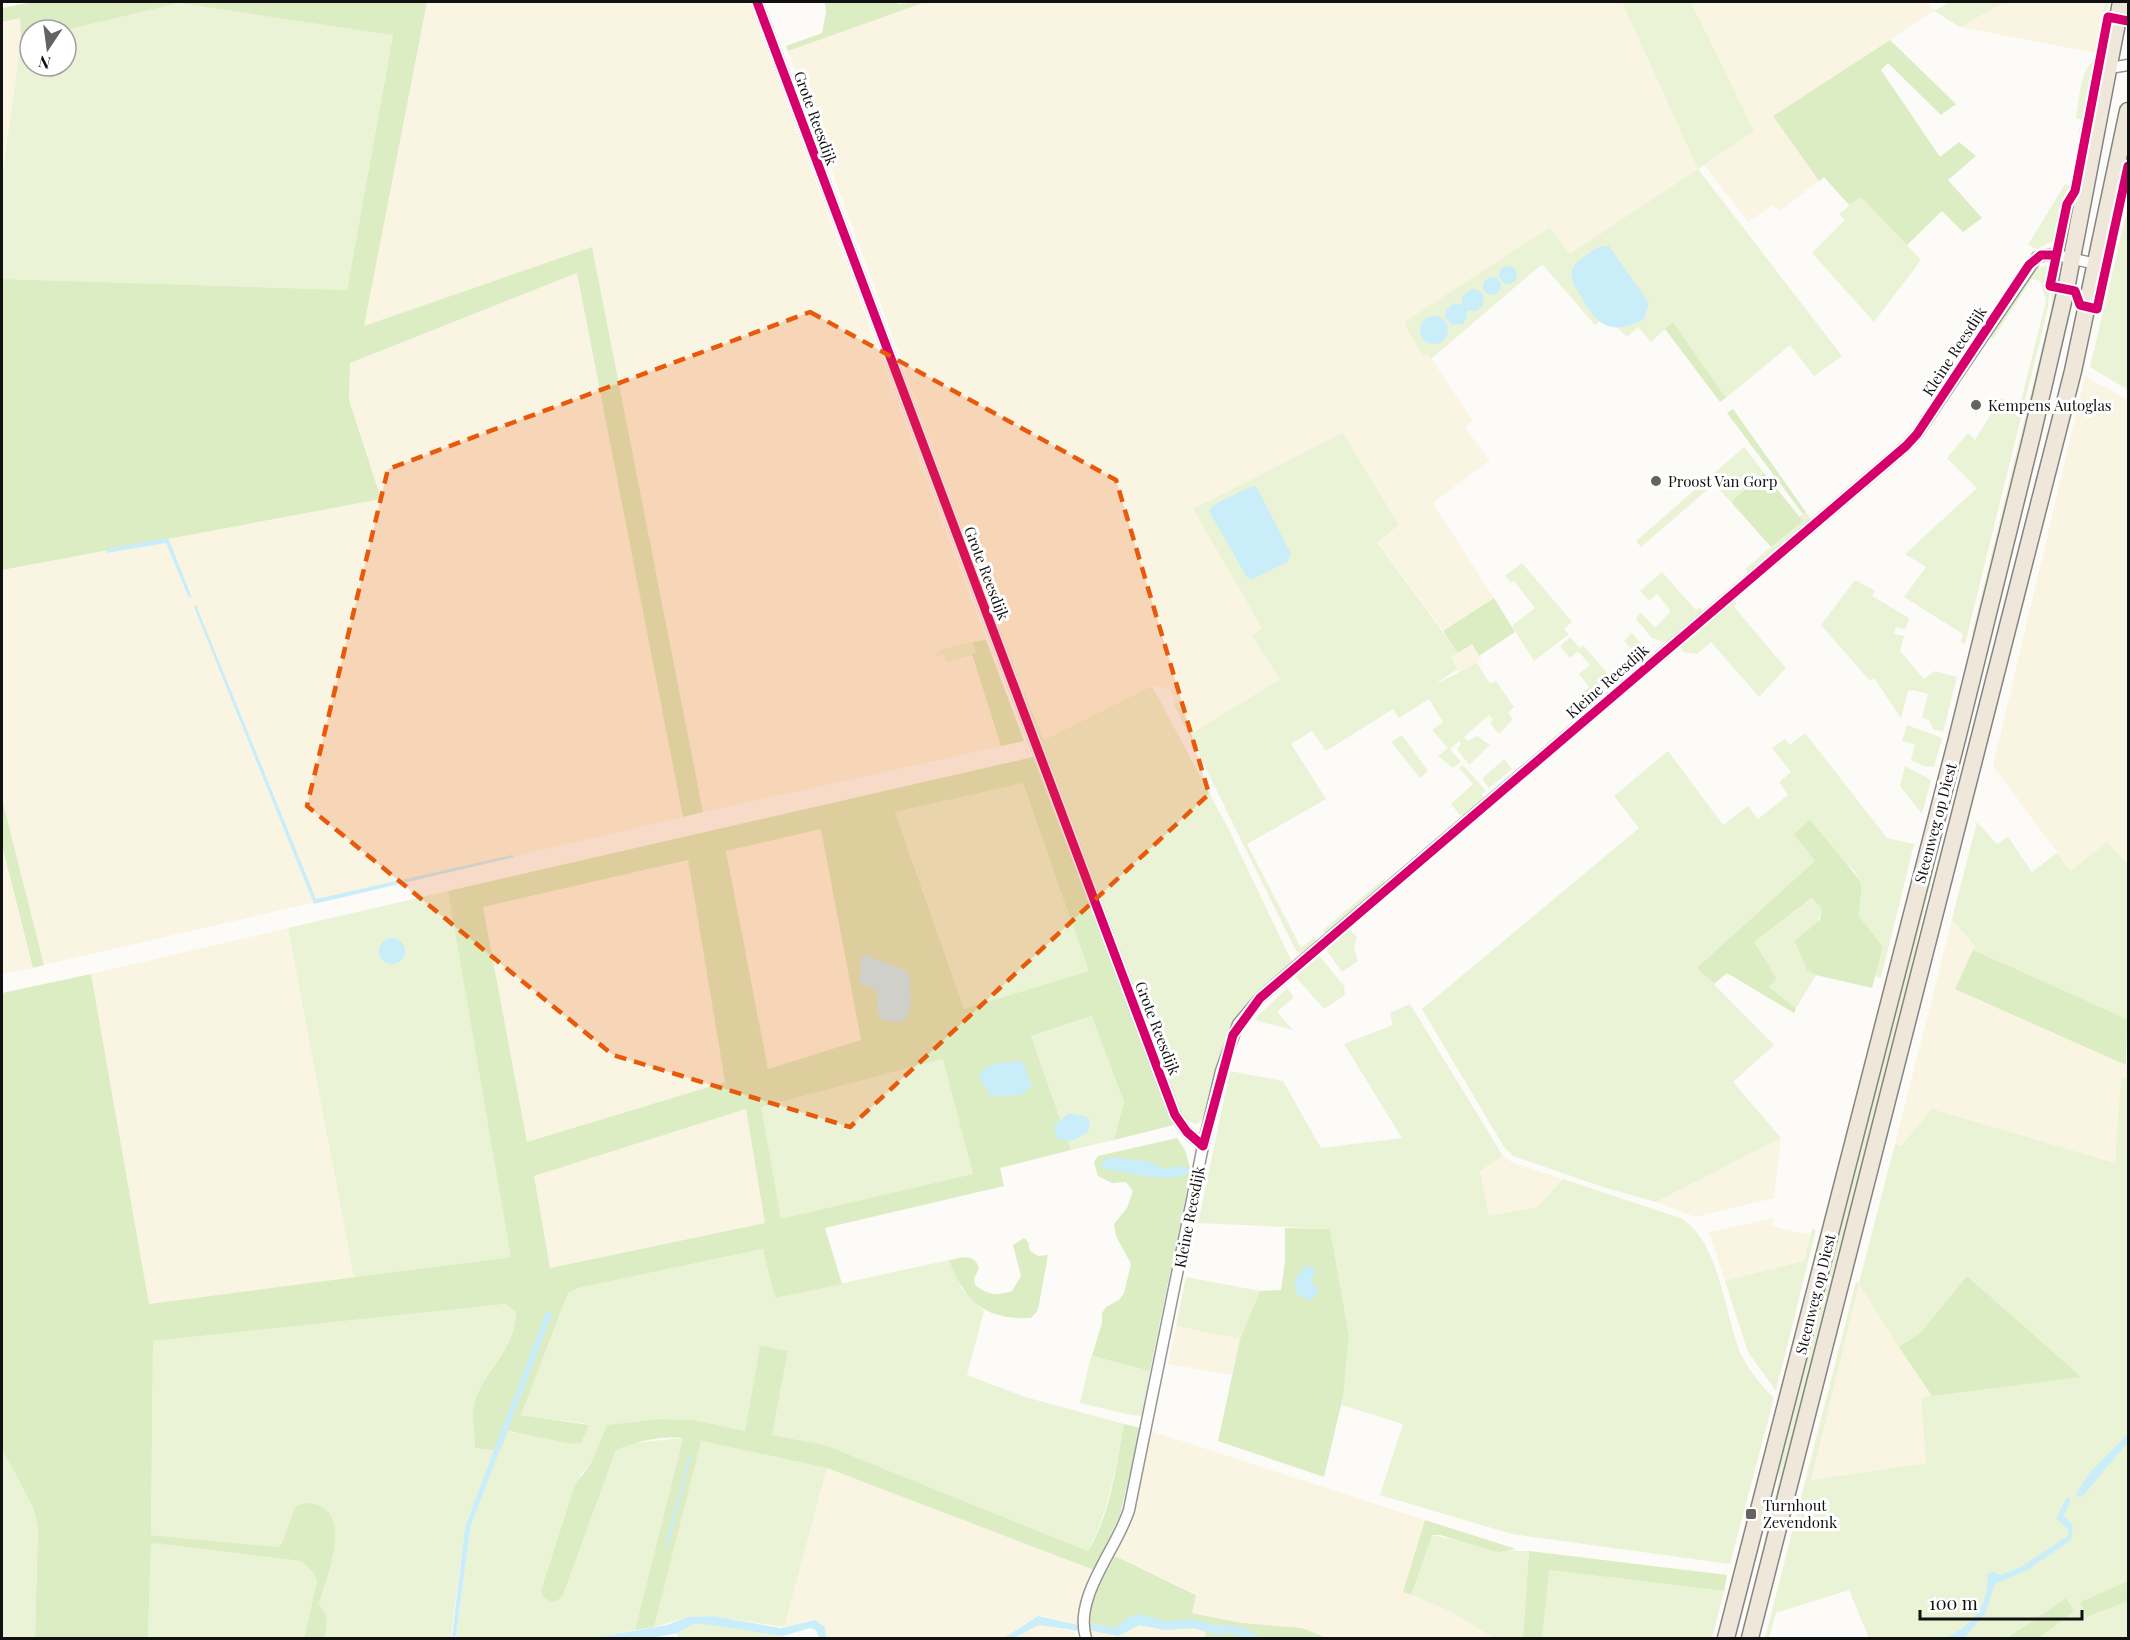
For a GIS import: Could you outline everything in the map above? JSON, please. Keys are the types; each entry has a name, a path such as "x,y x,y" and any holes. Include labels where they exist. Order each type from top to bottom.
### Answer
{"main road":[{"name":"Steenweg op Diest","path":"1726,1638 2010,526 2072,259 2121,2"},
{"name":"Steenweg op Diest","path":"1750,1638 1899,1061 1950,850 2064,404 2128,111"},
{"path":"1929,844 1950,850"},
{"path":"1743,1571 1764,1577"}],"street":[{"name":"Grote Reesdijk","path":"757,2 1175,1115 1187,1132 1203,1146"},
{"path":"2109,68 2128,64"},
{"name":"Kleine Reesdijk","path":"1086,1638 1082,1617 1086,1600 1122,1530 1129,1510 1203,1146 1233,1035 1260,998 1906,446 1917,434 2033,260 2045,254 2096,264"}],"highlighted area":[{"path":"810,312 1116,480 1209,794 850,1127 613,1055 307,806 388,469"}],"shaded area":[{"path":"427,2 749,2 1024,741 703,812 592,247 363,327"},
{"path":"927,2 1622,2 1698,169 1570,255 1550,227 1404,323 1424,356 1428,353 1473,421 1465,428 1490,460 1433,503 1494,598 1443,631 1377,541 1399,525 1343,433 1262,629 1252,636 1280,679 1193,734 1169,689 1152,686 1044,740 1011,660 788,51"},
{"path":"1691,2 1928,2 1934,11 1773,116 1819,181 1780,211 1773,205 1748,222 1704,165 1754,131"},
{"path":"2005,2 2105,2 2095,53 1960,27"},
{"path":"18,18 18,63 2,179 2,22"},
{"path":"577,273 683,817 44,965 2,799 2,570 380,499 349,400 350,363"},
{"path":"2085,376 2128,400 2128,864 2107,842 2071,871 1993,766"},
{"path":"1472,644 1482,660 1461,673 1451,657"},
{"path":"822,829 861,1041 768,1069 726,851"},
{"path":"2,845 33,968 2,974"},
{"path":"688,860 725,1082 527,1142 483,907"},
{"path":"1952,919 1975,946 1955,988 2127,1065 2127,1080 2121,1078 2115,1163 1932,1109 1901,1146 1895,1144"},
{"path":"288,928 354,1278 149,1304 91,974"},
{"path":"746,1109 766,1223 550,1268 534,1176"},
{"path":"1781,1138 1774,1198 1695,1217 1656,1202"},
{"path":"1503,1156 1512,1162 1563,1179 1538,1207 1489,1217 1480,1171"},
{"path":"1774,1218 1772,1226 1811,1235 1804,1261 1725,1281 1709,1232"},
{"path":"1859,1284 1932,1396 1921,1397 1926,1463 1810,1480"},
{"path":"1176,1326 1240,1339 1232,1375 1168,1364"},
{"path":"1151,1431 1425,1520 1403,1592 1448,1610 1494,1638 1327,1638 1321,1635 1192,1613 1196,1594 1115,1556 1132,1520"},
{"path":"827,1468 1094,1570 1081,1601 1078,1625 1043,1616 1035,1618 1004,1638 826,1638 824,1627 812,1620 784,1627"},
{"path":"1039,1625 1073,1631 1077,1638 1014,1638"},
{"path":"1139,1625 1155,1629 1193,1628 1206,1632 1205,1638 1094,1638 1089,1630 1118,1636"}],"green space":[{"path":"33,2 427,2 364,326 592,247 703,812 683,817 577,273 350,363 349,400 381,499 2,570 2,279 347,290 393,35 179,3 78,27 78,18 18,18 2,22 2,8"},
{"path":"825,2 896,2 898,4 926,2 788,51 786,46 822,33 826,12"},
{"path":"1622,2 1691,2 1754,131 1698,169"},
{"path":"1950,2 2005,2 1960,27 1934,11"},
{"path":"2105,2 2109,2 2099,54 2095,53"},
{"path":"179,3 393,34 347,290 2,279 2,179 18,63 18,78 78,78 78,27"},
{"path":"1890,40 1956,104 1941,115 1888,63 1881,70 1940,157 1959,142 1976,156 1948,180 1982,218 1963,232 1942,211 1907,245 1861,197 1849,205 1824,177 1819,181 1773,116"},
{"path":"2098,60 2084,138 2078,132 2082,120 2076,118 2080,94 2087,68 2092,62"},
{"path":"1698,169 1842,356 1814,376 1790,345 1726,398 1673,322 1651,342 1638,327 1627,337 1617,327 1630,326 1602,319 1595,325 1542,264 1431,359 1428,353 1423,356 1405,326 1406,321 1550,227 1570,254"},
{"path":"2065,184 2074,187 2065,205 2059,238 2037,249 2028,245"},
{"path":"1861,196 1921,260 1874,322 1812,253 1845,220 1839,214"},
{"path":"2128,206 2128,390 2090,367"},
{"path":"2045,266 2052,269 2048,308 1965,644 1961,642 1963,634 1904,597 1926,567 1905,554 1977,488 1947,458 1968,433 1975,440 2001,398 2019,409 2046,301 2040,281 2032,279 1993,339 1988,335 2035,268"},
{"path":"2052,288 2061,290 1977,635 1972,634 2051,310"},
{"path":"1673,322 1726,398 1720,402 1665,329"},
{"path":"1733,409 1806,512 1803,514 1727,413"},
{"path":"1343,433 1399,525 1377,542 1458,653 1451,657 1458,669 1432,686 1477,663 1490,684 1496,681 1514,707 1508,713 1513,719 1499,734 1490,723 1493,720 1489,715 1464,737 1468,741 1477,736 1490,745 1469,765 1457,749 1461,744 1459,741 1450,749 1461,762 1453,768 1438,756 1448,748 1432,730 1443,722 1429,699 1399,718 1393,709 1326,751 1312,731 1291,744 1326,799 1247,844 1301,948 1315,937 1317,942 1301,953 1296,951 1174,704 1176,701 1193,733 1280,679 1252,636 1262,628 1193,509"},
{"path":"1744,447 1764,473 1731,502 1714,484 1641,547 1636,541"},
{"path":"1764,473 1803,521 1771,547 1731,502"},
{"path":"1806,512 1812,520 1749,573 1745,569 1802,521 1799,517"},
{"path":"1522,563 1572,622 1564,629 1569,634 1534,661 1512,626 1535,608 1514,581 1511,583 1505,576"},
{"path":"1662,572 1696,610 1700,607 1704,612 1666,643 1652,638 1636,619 1640,612 1655,628 1671,611 1657,594 1649,601 1640,591"},
{"path":"1855,580 1875,591 1872,596 1909,618 1906,629 1896,627 1894,634 1904,636 1900,651 1924,679 1935,671 1957,677 1943,732 1933,729 1929,720 1922,718 1928,694 1908,691 1901,718 1874,678 1870,681 1821,625"},
{"path":"1494,598 1515,632 1479,656 1472,644 1458,653 1443,631"},
{"path":"1733,600 1737,603 1734,607 1786,668 1759,697 1711,642 1697,654 1683,652 1680,646"},
{"path":"1632,633 1649,653 1625,673 1629,662 1625,658 1633,651 1624,641"},
{"path":"1570,637 1580,648 1583,645 1615,682 1588,704 1581,694 1589,687 1579,674 1590,665 1578,651 1570,658 1560,646"},
{"path":"986,640 1024,741 1001,746 972,654 976,653 973,642"},
{"path":"973,642 976,654 946,662 944,654 932,657 943,649"},
{"path":"1152,686 1228,828 1292,962 1235,1019 1225,1042 1207,1111 1202,1120 1196,1124 1181,1118 1019,693 1024,692 1044,740"},
{"path":"1907,725 1942,738 1934,767 1924,766 1911,760 1915,744 1902,741"},
{"path":"1805,733 1887,838 1914,844 1881,978 1875,976 1883,947 1859,916 1862,888 1859,879 1845,862 1794,833 1815,861 1698,968 1774,1045 1733,1082 1781,1138 1656,1202 1603,1187 1513,1156 1504,1147 1422,1009 1639,828 1614,796 1668,751 1723,825 1748,806 1758,819 1788,795 1779,782 1791,772 1772,748 1785,739 1790,745"},
{"path":"1402,735 1428,771 1420,778 1391,742"},
{"path":"1033,757 1174,1125 1114,1140 1124,1102 1092,1016 1031,1036 1071,1150 1000,1168 1004,1186 825,1228 842,1284 775,1298 763,1249 578,1288 568,1293 521,1415 589,1425 581,1443 571,1444 508,1431 500,1451 475,1448 473,1413 475,1401 506,1348 515,1325 516,1312 506,1304 153,1341 151,1535 278,1547 283,1541 295,1507 308,1503 322,1507 330,1515 335,1540 330,1568 319,1604 327,1617 325,1638 304,1638 317,1581 313,1572 301,1561 151,1543 148,1638 35,1638 38,1527 33,1507 2,1449 2,993 91,974 149,1304 511,1257 448,891","holes":["1023,783 1089,971 964,1009 895,812","821,829 861,1040 768,1069 726,851","688,860 725,1082 527,1142 483,907","943,1059 973,1174 781,1219 761,1107","746,1109 765,1223 550,1268 534,1176"]},
{"path":"1504,759 1512,769 1489,788 1482,779"},
{"path":"1463,765 1486,791 1482,794 1484,799 1465,816 1460,815 1451,804 1473,784 1459,768"},
{"path":"1905,766 1931,780 1922,814 1900,786"},
{"path":"1023,783 1090,971 964,1009 895,812"},
{"path":"2,799 44,965 33,968 2,845"},
{"path":"1810,820 1859,879 1862,887 1859,916 1883,947 1872,988 1816,975 1807,970 1795,941 1820,920 1821,908 1812,898 1754,942 1776,978 1769,987 1796,1008 1794,1013 1727,973 1714,984 1697,968 1815,861 1794,834"},
{"path":"1977,822 1997,844 2008,837 2032,872 2057,853 2071,871 2107,842 2128,864 2128,1581 2080,1602 2088,1617 2128,1601 2128,1638 2039,1638 2074,1611 2066,1598 2007,1638 1963,1638 1979,1610 1963,1630 1946,1638 1869,1638 1849,1590 1776,1613 1769,1638 1765,1638 1856,1282 1859,1283 1895,1144 1901,1146 1932,1109 2115,1163 2121,1077 2127,1079 2127,1019 1973,950 1975,946 1952,919","holes":["1967,1276 2080,1377 1921,1397 1926,1463 1811,1480 1859,1284 1899,1347 1920,1333"]},
{"path":"1931,871 1933,874 1917,940 1918,950 1767,1543 1764,1542 1779,1481 1778,1461"},
{"path":"1385,878 1384,885 1326,934 1323,930"},
{"path":"448,891 512,1257 354,1278 288,928"},
{"path":"1813,898 1821,908 1807,970 1816,975 1796,1008 1769,987 1754,942"},
{"path":"1349,928 1357,937 1354,948 1358,961 1342,972 1325,948"},
{"path":"1973,950 2127,1019 2126,1065 1955,989"},
{"path":"1318,954 1344,986 1345,995 1324,1009 1294,975"},
{"path":"1287,988 1294,997 1277,1012 1293,1030 1254,1020"},
{"path":"1410,1004 1503,1156 1480,1171 1489,1216 1538,1207 1563,1179 1680,1218 1693,1228 1704,1242 1718,1277 1739,1350 1754,1376 1774,1398 1730,1564 1512,1534 1380,1495 1403,1424 1342,1405 1349,1336 1330,1229 1198,1223 1230,1071 1283,1081 1321,1148 1402,1138 1344,1044 1393,1025 1390,1013"},
{"path":"1093,1016 1124,1102 1114,1140 1071,1150 1031,1036"},
{"path":"944,1059 973,1174 781,1220 760,1107"},
{"path":"1177,1138 1185,1150 1191,1171 1150,1371 1092,1356 1102,1323 1102,1313 1106,1307 1119,1300 1124,1293 1131,1264 1116,1236 1114,1224 1127,1208 1133,1191 1126,1182 1112,1183 1098,1176 1094,1162 1098,1156"},
{"path":"1285,1228 1330,1229 1349,1336 1343,1397 1324,1477 1218,1441 1240,1339 1260,1291 1281,1290 1285,1261"},
{"path":"1812,1229 1816,1230 1776,1391 1748,1352 1725,1281 1804,1261"},
{"path":"1024,1238 1028,1242 1030,1251 1038,1256 1048,1255 1038,1310 1031,1318 1001,1316 989,1312 979,1306 962,1287 949,1260 967,1257 974,1260 979,1268 974,1279 975,1285 984,1291 1001,1294 1012,1291 1021,1276 1013,1245"},
{"path":"764,1249 775,1298 949,1260 962,1289 984,1311 967,1375 1025,1397 1124,1424 1107,1505 1088,1551 825,1445 772,1435 788,1351 760,1347 745,1431 694,1420 657,1419 607,1425 591,1463 581,1474 563,1595 616,1450 633,1443 683,1438 635,1630 593,1638 456,1638 471,1525 507,1431 571,1444 581,1443 589,1424 521,1415 568,1293 578,1288"},
{"path":"1967,1276 2081,1377 1932,1396 1899,1347 1920,1333"},
{"path":"1186,1277 1260,1291 1240,1339 1176,1326"},
{"path":"507,1304 516,1312 515,1325 506,1347 475,1401 473,1418 475,1448 495,1450 465,1527 451,1638 325,1638 327,1617 319,1604 334,1542 329,1515 319,1507 302,1504 294,1514 285,1537 278,1547 151,1535 153,1341"},
{"path":"760,1346 788,1351 772,1435 825,1445 1088,1551 1107,1505 1124,1424 1141,1428 1120,1515 1094,1570 827,1468 701,1441 654,1627 635,1630 683,1438 666,1438 640,1442 616,1450 563,1595 551,1602 543,1597 541,1591 575,1485 591,1463 607,1425 657,1419 694,1420 745,1431"},
{"path":"1091,1356 1150,1371 1143,1416 1080,1403"},
{"path":"700,1441 827,1468 784,1627 713,1616 688,1617 654,1627"},
{"path":"2,1449 33,1507 38,1527 35,1638 2,1638"},
{"path":"1425,1520 1516,1549 1498,1552 1440,1535 1432,1535 1411,1595 1403,1592"},
{"path":"1431,1535 1512,1551 1529,1551 1523,1638 1494,1638 1448,1610 1411,1595"},
{"path":"151,1543 301,1561 313,1572 317,1581 304,1638 148,1638"},
{"path":"1529,1551 1727,1575 1724,1591 1549,1570 1542,1638 1523,1638"},
{"path":"1115,1556 1196,1595 1192,1613 1241,1623 1302,1628 1327,1638 1210,1638 1205,1637 1206,1632 1193,1628 1165,1630 1139,1625 1118,1636 1089,1630 1093,1601"},
{"path":"1548,1570 1724,1591 1712,1638 1542,1638"},
{"path":"2128,1581 2128,1601 2087,1617 2080,1602"},
{"path":"2066,1598 2074,1611 2039,1638 2007,1638"},
{"path":"694,1624 713,1624 783,1636 783,1638 678,1638 678,1633"}],"water":[{"path":"1609,246 1649,303 1644,319 1623,327 1606,325 1599,321 1575,287 1572,278 1572,270 1578,261 1598,248"},
{"path":"1504,266 1512,266 1517,271 1515,282 1504,284 1499,279 1499,271"},
{"path":"1488,277 1496,277 1501,282 1499,293 1488,295 1483,290 1483,282"},
{"path":"1471,289 1478,290 1484,296 1482,307 1476,311 1467,310 1467,317 1463,324 1452,325 1445,317 1446,310 1454,303 1462,305 1462,296"},
{"path":"1434,316 1444,320 1448,330 1444,340 1434,344 1424,340 1420,330 1424,320"},
{"path":"1256,486 1291,554 1287,562 1251,580 1246,576 1209,511 1212,506"},
{"path":"167,538 192,598 188,596 166,543 107,553 106,549"},
{"path":"196,605 316,899 512,855 514,857 314,904 194,607"},
{"path":"392,938 401,942 405,951 401,960 392,964 383,960 379,951 383,942"},
{"path":"865,955 907,971 909,974 910,1007 902,1022 882,1020 878,1013 877,991 859,982 861,958"},
{"path":"1018,1061 1024,1064 1032,1086 1023,1094 991,1097 979,1077 982,1072 995,1064"},
{"path":"1069,1113 1087,1117 1090,1121 1088,1132 1072,1141 1056,1138 1054,1126"},
{"path":"1112,1157 1149,1162 1164,1169 1178,1166 1189,1168 1189,1172 1173,1178 1161,1178 1101,1168 1103,1159"},
{"path":"1306,1266 1315,1267 1312,1283 1319,1290 1311,1301 1298,1295 1295,1287 1297,1276"},
{"path":"550,1311 552,1315 471,1525 456,1636 452,1637 465,1527 546,1312"},
{"path":"2128,1434 2128,1442 2082,1497 2078,1497 2076,1494 2090,1472"},
{"path":"691,1455 668,1546 665,1547 688,1457"},
{"path":"2067,1497 2071,1500 2064,1516 2073,1526 2071,1540 2026,1571 1995,1584 1985,1614 1964,1638 1946,1638 1971,1621 1977,1613 1986,1595 1987,1575 1993,1571 2000,1575 2021,1567 2069,1535 2068,1529 2056,1518"},
{"path":"1141,1614 1164,1621 1193,1619 1214,1625 1238,1626 1253,1632 1259,1638 1246,1638 1230,1633 1218,1635 1193,1628 1165,1630 1139,1625 1118,1636 1091,1630 1091,1623 1115,1628 1127,1618"},
{"path":"713,1616 781,1628 815,1620 825,1627 826,1638 819,1638 816,1630 810,1628 783,1636 694,1624 678,1633 651,1638 593,1638 667,1625 688,1617"},
{"path":"1038,1616 1078,1625 1079,1631 1039,1625 1014,1638 1004,1638"}],"cycle path":[{"path":"757,2 1175,1115 1187,1132 1203,1146 1233,1035 1260,998 1906,446 1917,434 2029,265 2041,255 2056,255"},
{"path":"2128,21 2108,17 2075,191 2067,204 2050,286 2075,291 2080,305 2097,309 2128,166"}],"place":[{"name":"Kempens Autoglas","path":"1976,405"},
{"name":"Proost Van Gorp","path":"1656,481"},
{"name":"Turnhout Zevendonk","path":"1751,1514"}]}
